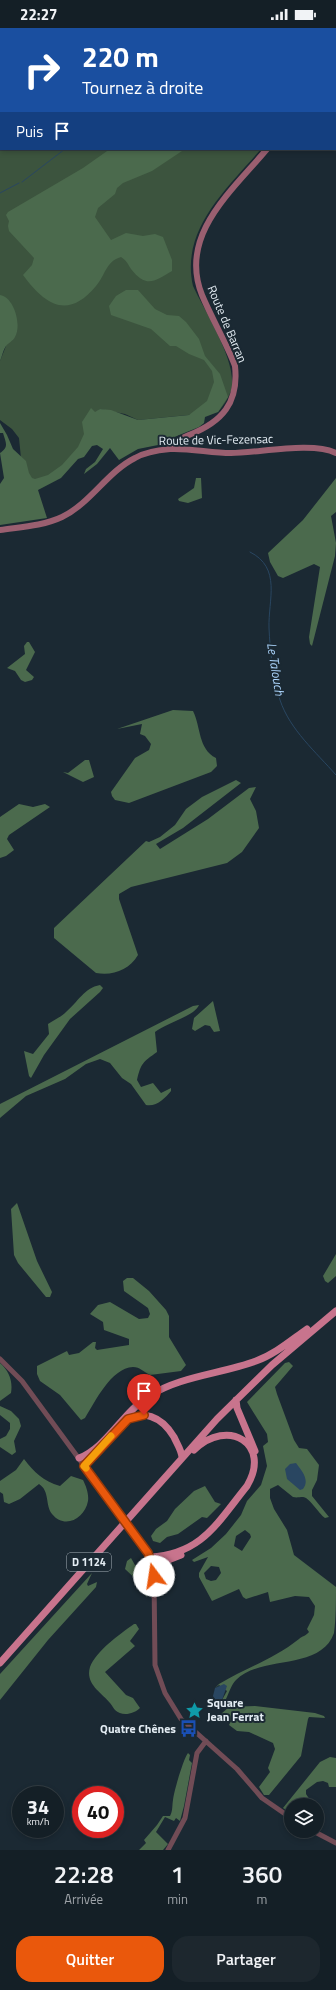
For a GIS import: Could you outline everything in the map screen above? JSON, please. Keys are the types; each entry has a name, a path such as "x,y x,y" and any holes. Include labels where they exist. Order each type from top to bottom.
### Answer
{"highway":[{"path":"79,1458 95,1450 129,1412 150,1396 174,1384 245,1365 269,1356 336,1308"},
{"name":"D 1124","path":"0,1663 180,1460 236,1400 294,1346 336,1311"},
{"path":"153,1566 189,1552 202,1544 253,1486 260,1467 258,1458 237,1408 236,1400"},
{"path":"84,1466 128,1419 140,1415 150,1416 164,1424 181,1450 180,1460 185,1459 199,1445 211,1437 223,1434 236,1436 246,1443 255,1457 253,1477 248,1486 200,1541 189,1548 161,1556 150,1557"}],"main road":[{"name":"Route de Barran","path":"170,449 174,442 203,429 218,418 233,397 236,379 235,366 197,281 195,261 196,250 209,219 266,150"},
{"name":"Route de Vic-Fezensac","path":"0,530 43,524 63,517 84,502 124,464 148,453 170,449 239,453 324,448 336,453"}],"street":[{"path":"0,1359 19,1378 150,1557 153,1566 154,1580 154,1657 157,1673 165,1693 175,1710 181,1719 237,1769 262,1798 284,1813"},
{"path":"168,1850 185,1818 197,1753 206,1741"},
{"path":"324,1837 336,1843"}],"green space":[{"path":"0,150 260,150 222,194 210,211 200,228 194,246 191,265 193,286 220,338 230,367 232,380 231,391 218,412 138,420 125,414 100,409 73,461 36,487 22,468 19,438 12,429 0,420 0,361 6,346 0,323"},
{"path":"109,150 184,150 152,171 123,183 117,188 115,194 98,208 95,217 111,240 126,233 143,236 155,234 163,237 172,260 172,271 155,280 146,281 136,275 126,261 121,257 109,265 99,282 86,297 76,303 66,305 57,304 48,301 23,275 32,265 34,258 9,231 9,221 6,215 8,212 83,168"},
{"path":"126,290 138,290 155,309 167,315 179,316 186,322 199,339 205,356 220,374 228,397 218,412 205,417 204,423 199,427 172,438 163,444 138,449 119,460 110,448 97,464 84,474 86,469 95,462 103,449 97,445 92,446 84,457 78,459 61,478 38,490 47,518 0,525 0,484 4,478 0,453 5,449 6,444 3,433 0,433 0,423 13,449 26,461 29,473 32,478 35,479 48,475 62,465 78,447 84,434 82,422 91,408 95,412 100,409 111,410 138,420 189,415 207,401 214,382 212,371 204,360 189,354 176,346 170,346 151,329 111,315 109,306 116,296"},
{"path":"0,295 5,297 13,306 18,326 15,337 5,348 0,361"},
{"path":"196,478 201,478 202,498 188,503 179,501 178,499 194,488"},
{"path":"336,478 336,512 331,516 336,543 335,556 312,646 310,644 309,637 320,567 314,564 283,578 278,576 270,562 268,553 303,520"},
{"path":"27,642 29,642 35,652 26,670 34,677 32,680 25,682 21,680 15,671 7,668 25,654 24,646"},
{"path":"173,710 193,711 203,743 210,754 216,758 217,766 211,772 129,803 115,800 111,792 135,758 149,750 151,744 145,736 140,734 142,724 117,729"},
{"path":"85,760 89,760 94,777 83,782 63,772 68,773"},
{"path":"236,780 241,783 183,828 156,844 160,849 208,819 249,788 256,787 250,799 256,811 259,828 242,852 227,863 131,887 119,894 119,899 138,955 130,965 114,973 96,973 54,938 54,928 146,841 149,842 160,837 175,825 186,809 202,797"},
{"path":"19,804 33,807 45,804 50,807 9,835 7,839 14,850 6,856 0,858 0,817"},
{"path":"100,985 103,988 70,1019 44,1055 31,1078 29,1076 24,1051 33,1054 49,1034 48,1024 64,1014 85,992"},
{"path":"213,1001 220,1031 214,1032 210,1026 205,1025 195,1031 192,1029 194,1018"},
{"path":"199,1005 192,1013 155,1032 157,1052 143,1063 137,1080 141,1087 153,1083 161,1093 171,1088 169,1094 154,1105 146,1105 131,1084 122,1078 110,1063 100,1059 86,1064 65,1079 26,1096 0,1118 0,1104 193,1006"},
{"path":"17,1203 37,1261 52,1292 50,1297 46,1297 18,1263 14,1255 11,1209"},
{"path":"336,1254 336,1276 328,1283 325,1281 323,1276"},
{"path":"127,1278 133,1278 149,1291 166,1310 169,1316 169,1337 186,1365 181,1371 150,1375 135,1367 125,1369 111,1379 104,1387 85,1418 81,1420 60,1395 40,1381 37,1374 37,1366 67,1351 69,1355 79,1353 93,1342 96,1342 95,1348 97,1350 129,1345 129,1339 104,1330 103,1322 90,1314 98,1305 110,1302 139,1319 148,1318 150,1314 148,1308 124,1291 123,1281"},
{"path":"289,1362 293,1366 275,1387 277,1394 294,1440 299,1448 307,1449 319,1465 317,1480 312,1490 312,1496 329,1517 325,1518 305,1498 293,1497 278,1485 270,1489 270,1498 274,1509 287,1530 294,1555 336,1587 336,1616 334,1633 327,1645 317,1653 304,1658 260,1667 247,1672 236,1680 226,1699 222,1700 227,1691 219,1685 215,1688 219,1684 270,1658 307,1634 309,1632 307,1629 314,1615 315,1606 309,1597 295,1596 270,1602 268,1592 246,1599 243,1597 239,1589 212,1601 199,1577 199,1573 208,1557 194,1562 192,1560 211,1548 226,1534 241,1515 247,1501 261,1485 267,1466 263,1446 268,1442 267,1434 247,1402 285,1363","holes":["245,1530 251,1537 242,1551 234,1546 236,1536","211,1566 219,1567 221,1573 216,1580 211,1581 206,1579 204,1573"]},
{"path":"0,1363 10,1376 11,1393 0,1401"},
{"path":"0,1406 11,1411 19,1419 21,1426 14,1441 16,1452 12,1455 0,1447 0,1439 6,1436 10,1429 10,1423 0,1415"},
{"path":"24,1459 39,1476 54,1484 60,1486 71,1476 83,1480 87,1490 88,1501 79,1517 68,1521 57,1519 50,1510 45,1490 39,1484 20,1499 9,1504 4,1502 3,1494 0,1492 0,1481 16,1470"},
{"path":"205,1486 215,1502 221,1504 207,1518 202,1517 178,1534 167,1537 160,1543 153,1541 151,1536 156,1529 167,1521 175,1509 194,1491"},
{"path":"131,1558 144,1581 147,1598 141,1584 125,1569 127,1561"},
{"path":"92,1573 87,1584 88,1586 97,1582 96,1587 48,1640 0,1700 0,1674"},
{"path":"134,1624 136,1624 139,1629 130,1641 135,1646 105,1672 126,1695 133,1698 140,1708 135,1712 124,1714 115,1710 95,1687 89,1673 90,1667 97,1655"},
{"path":"255,1706 315,1713 324,1716 325,1718 309,1717 301,1756 269,1795 264,1795 259,1787 270,1772 268,1768 275,1749 273,1743 249,1732 237,1731 229,1725 231,1721 221,1714 229,1707"},
{"path":"188,1753 190,1755 189,1760 192,1763 180,1821 176,1818 174,1821 165,1817 156,1832 168,1844 163,1850 139,1850 146,1843 144,1840 163,1816 170,1816 177,1783"},
{"path":"330,1757 336,1758 336,1787 329,1787 328,1783 323,1781 317,1782 306,1790 306,1794 309,1798 291,1798 320,1762"}],"water":[{"path":"296,1463 303,1472 306,1482 303,1489 300,1490 287,1479 285,1469 290,1464"},
{"path":"224,1684 227,1686 222,1700 216,1702 213,1696 215,1688"}],"waterway":[{"path":"22,182 64,150"},
{"path":"0,193 19,183"},
{"name":"Le Talouch","path":"250,552 260,559 270,576 270,646 274,674 284,711 297,731 336,775"}],"slow traffic":[{"path":"86,1468 84,1466 111,1436"}],"place":[{"name":"Square Jean Ferrat","path":"194,1710"},
{"name":"Quatre Chênes","path":"189,1729"}],"route":[{"path":"144,1415 134,1416 128,1419 84,1466 148,1553 153,1566 154,1576"}]}
